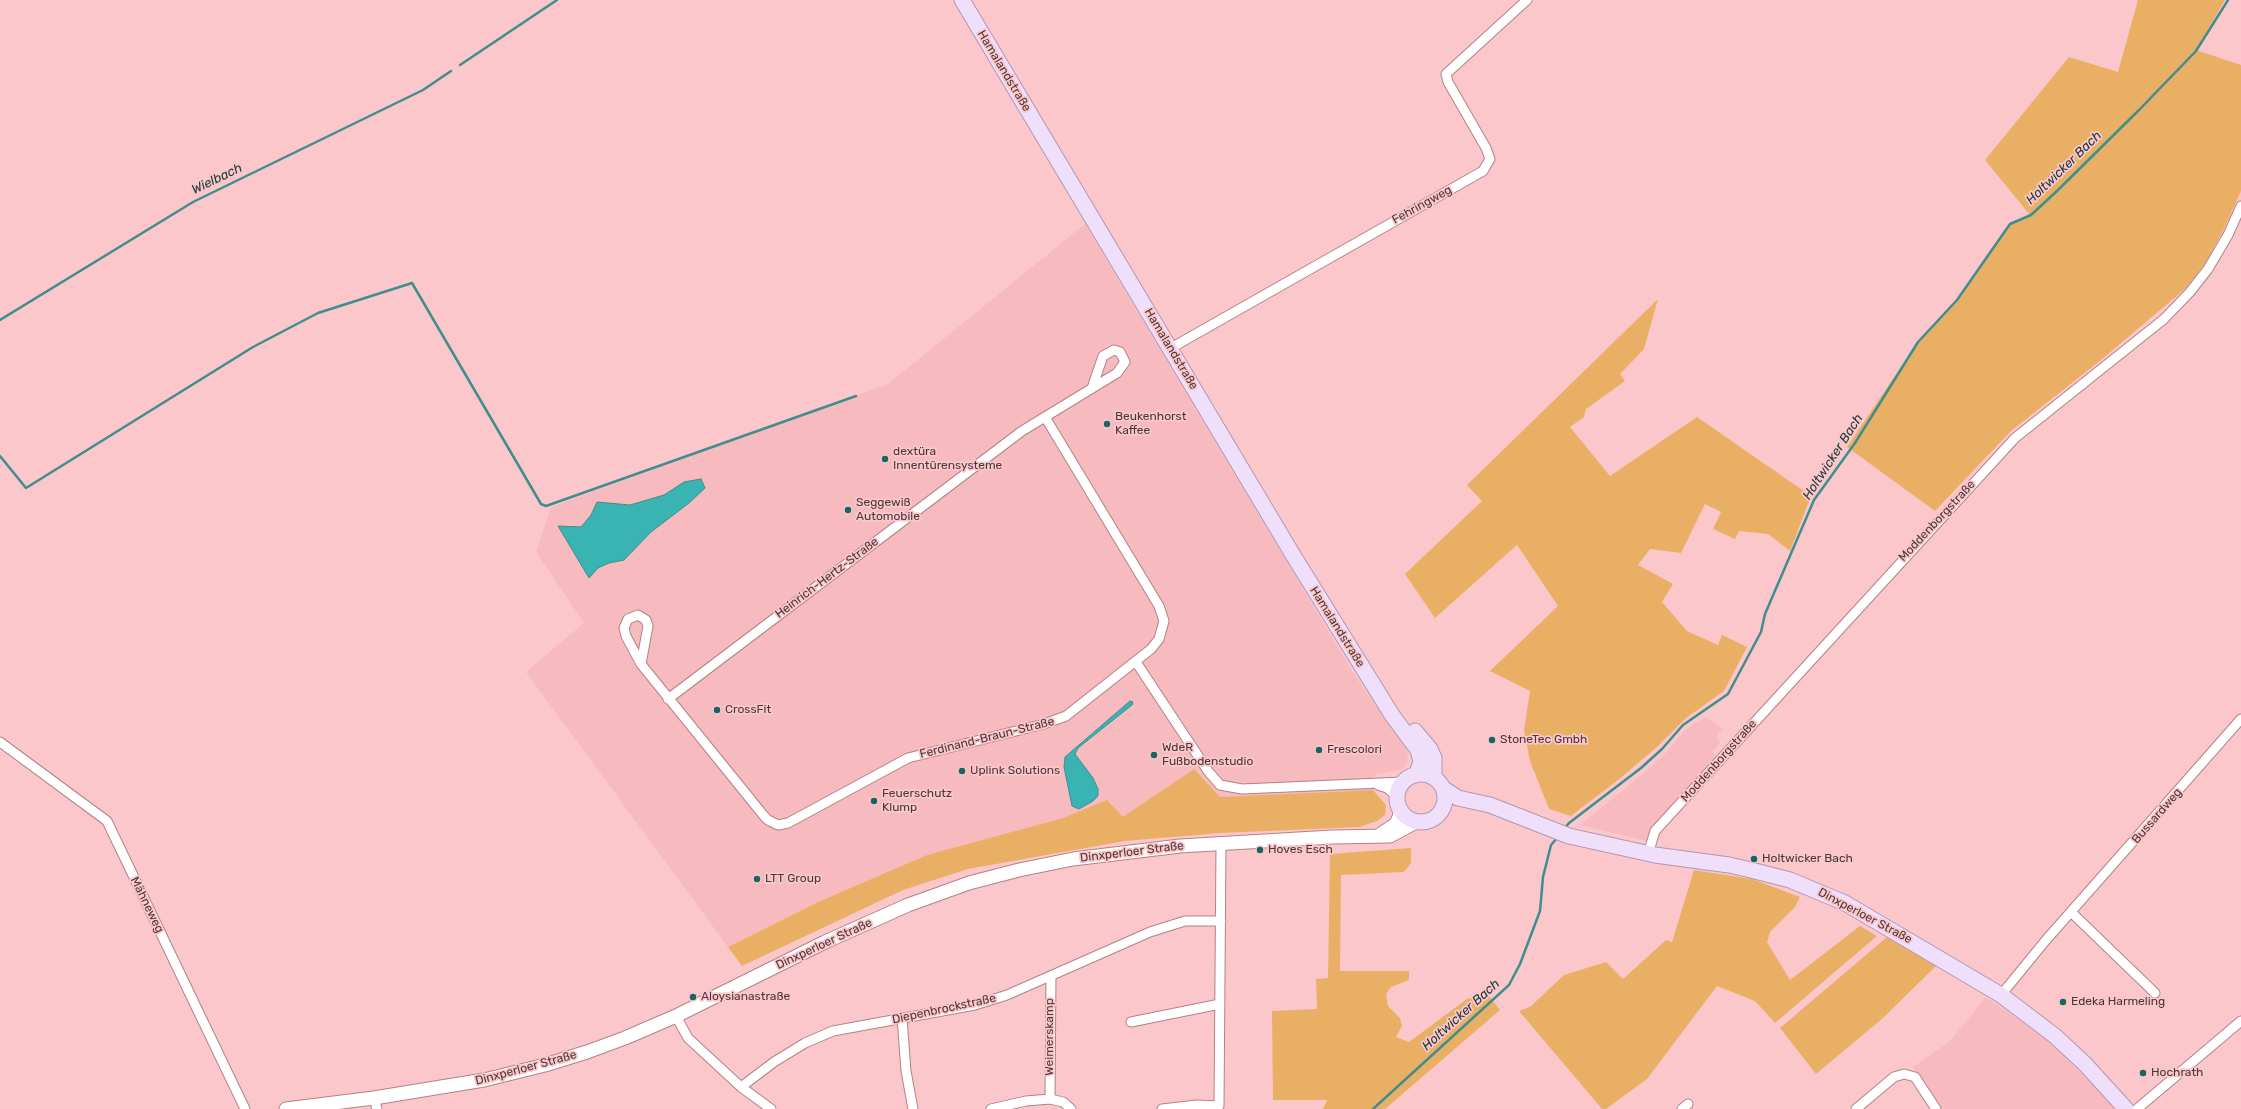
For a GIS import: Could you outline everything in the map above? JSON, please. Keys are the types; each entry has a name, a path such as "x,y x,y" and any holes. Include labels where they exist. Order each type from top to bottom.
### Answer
{"main road":[{"name":"Hamalandstraße","path":"962,0 1293,556 1382,696 1392,715 1418,750 1421,762 1409,779"},
{"name":"Hamalandstraße","path":"1382,696 1398,710 1430,750 1434,758 1439,784"},
{"path":"1425,775 1439,784 1445,796 1443,810 1434,819 1429,821 1416,822 1409,819 1398,802 1409,779 1425,775"},
{"name":"Dinxperloer Straße","path":"1439,784 1458,798 1490,805 1569,836 1648,854 1729,865 1790,880 1821,892 1891,928 2001,995 2055,1036 2085,1064 2126,1109"},
{"name":"Dinxperloer Straße","path":"1376,836 1396,824 1400,815 1398,802"},
{"name":"Dinxperloer Straße","path":"1443,810 1449,807 1508,812"},
{"name":"Dinxperloer Straße","path":"286,1109 375,1104 545,1065 625,1038 676,1016 841,934 908,905 969,883 1073,859 1180,846 1390,836 1416,822"}],"street":[{"name":"Fehringweg","path":"1170,348 1483,171 1490,159 1486,148 1448,82 1446,74 1527,0"},
{"name":"Moddenborgstraße","path":"1648,854 1655,831 2016,438 2164,319 2190,292 2208,269 2228,235 2241,206"},
{"name":"Heinrich-Hertz-Straße","path":"668,699 959,477 1022,431 1092,388"},
{"path":"1045,417 1162,613 1164,621 1159,639 1136,662 1208,771 1220,785 1242,790 1372,783 1409,779"},
{"path":"641,664 648,626 646,620 638,615 628,618 624,628 626,636 641,664 668,699"},
{"name":"Ferdinand-Braun-Straße","path":"668,699 764,816 773,824 783,825 908,758 1044,724 1066,716 1136,662"},
{"name":"Bussardweg","path":"2001,995 2046,940 2241,719"},
{"name":"Mähneweg","path":"0,742 107,821 245,1109"},
{"path":"1372,783 1387,788 1398,802"},
{"path":"1162,1109 1197,1105 1219,1106 1221,844"},
{"path":"2071,912 2155,993"},
{"name":"Diepenbrockstraße","path":"741,1087 774,1062 806,1042 848,1027 975,1005 1007,995 1150,932 1185,921 1221,921"},
{"name":"Weimerskamp","path":"1050,1099 1051,976"},
{"path":"1131,1022 1220,1004"},
{"path":"676,1016 688,1038 741,1087 771,1109"},
{"path":"902,1018 906,1071 913,1109"},
{"path":"2138,1109 2241,1020"},
{"path":"1856,1109 1894,1077 1904,1074 1915,1077 1936,1109"},
{"path":"991,1109 1026,1101 1050,1099 1063,1102 1071,1109"}],"shaded area":[{"path":"2138,0 2225,0 2196,50 2241,65 2241,191 2223,231 2206,262 2185,289 2101,360 2011,431 1935,511 1847,447 1919,340 1957,300 2010,224 2030,215 1985,160 2069,57 2118,72"},
{"path":"1085,224 1355,676 1405,746 1408,753 1406,766 1399,770 1375,775 1373,790 1220,797 1194,769 1123,818 1090,807 1063,818 927,855 818,902 728,947 526,672 584,623 536,552 551,507 888,384"},
{"path":"1658,299 1644,349 1620,374 1625,381 1586,409 1584,417 1570,427 1610,476 1697,417 1811,496 1790,551 1768,534 1739,531 1735,539 1713,529 1721,512 1705,504 1681,553 1650,549 1638,565 1673,584 1662,602 1687,631 1718,645 1722,635 1747,647 1724,691 1686,718 1657,747 1618,780 1571,816 1549,809 1530,761 1524,730 1530,691 1490,671 1558,606 1517,545 1435,618 1405,574 1482,501 1467,485"},
{"path":"1706,717 1722,729 1716,738 1720,742 1712,752 1717,756 1652,829 1647,841 1580,825 1663,756 1685,730"},
{"path":"1194,769 1220,797 1373,790 1386,805 1385,815 1377,821 1360,827 1221,833 1125,841 968,869 903,890 742,966 728,947 818,902 927,855 1063,818 1107,800 1123,817"},
{"path":"1411,848 1411,863 1404,872 1341,875 1340,971 1409,971 1409,980 1391,987 1386,994 1388,1006 1400,1018 1402,1026 1396,1037 1409,1042 1467,999 1487,993 1500,1010 1385,1109 1323,1109 1327,1100 1273,1100 1272,1011 1317,1009 1316,979 1328,978 1330,854"},
{"path":"1694,870 1752,879 1800,897 1795,907 1770,932 1767,942 1790,980 1860,926 1877,936 1775,1023 1755,1001 1717,986 1647,1079 1606,1109 1602,1109 1519,1011 1530,1007 1564,975 1606,962 1623,979 1666,940 1672,942"},
{"path":"1887,937 1937,965 1883,1018 1816,1074 1780,1028"},
{"path":"1986,997 2046,1039 2099,1091 2114,1109 1942,1109 1913,1067 1950,1041"}],"water":[{"path":"701,479 705,488 689,503 651,532 624,560 609,563 598,568 589,578 558,526 581,527 591,515 597,502 630,505 664,495 684,482"},
{"path":"1130,701 1133,702 1132,705 1078,748 1075,754 1093,778 1098,789 1098,796 1093,801 1079,809 1072,806 1064,767 1065,757"}],"waterway":[{"name":"Wielbach","path":"460,65 557,0"},
{"name":"Holtwicker Bach","path":"1564,829 1569,823 1641,768 1662,749 1683,725 1728,694 1761,632 1765,614 1814,500 1855,443 1918,342 1957,300 2010,224 2031,215 2139,110 2196,51 2228,0"},
{"name":"Wielbach","path":"0,320 193,202 423,90 451,71"},
{"path":"0,456 26,488 253,347 318,313 412,283 541,504 546,506 856,396"},
{"name":"Holtwicker Bach","path":"1373,1109 1509,985 1520,964 1540,911 1543,877 1551,845 1557,838"}],"place":[{"name":"Beukenhorst Kaffee","path":"1107,424"},
{"name":"dextüra Innentürensysteme","path":"885,459"},
{"name":"Seggewiß Automobile","path":"848,510"},
{"name":"CrossFit","path":"717,710"},
{"name":"StoneTec Gmbh","path":"1492,740"},
{"name":"Frescolori","path":"1319,750"},
{"name":"WdeR Fußbodenstudio","path":"1154,755"},
{"name":"Uplink Solutions","path":"962,771"},
{"name":"Feuerschutz Klump","path":"874,801"},
{"name":"Hoves Esch","path":"1260,850"},
{"name":"Holtwicker Bach","path":"1754,859"},
{"name":"LTT Group","path":"757,879"},
{"name":"Aloysianastraße","path":"693,997"},
{"name":"Edeka Harmeling","path":"2063,1002"},
{"name":"Hochrath","path":"2143,1073"}]}
